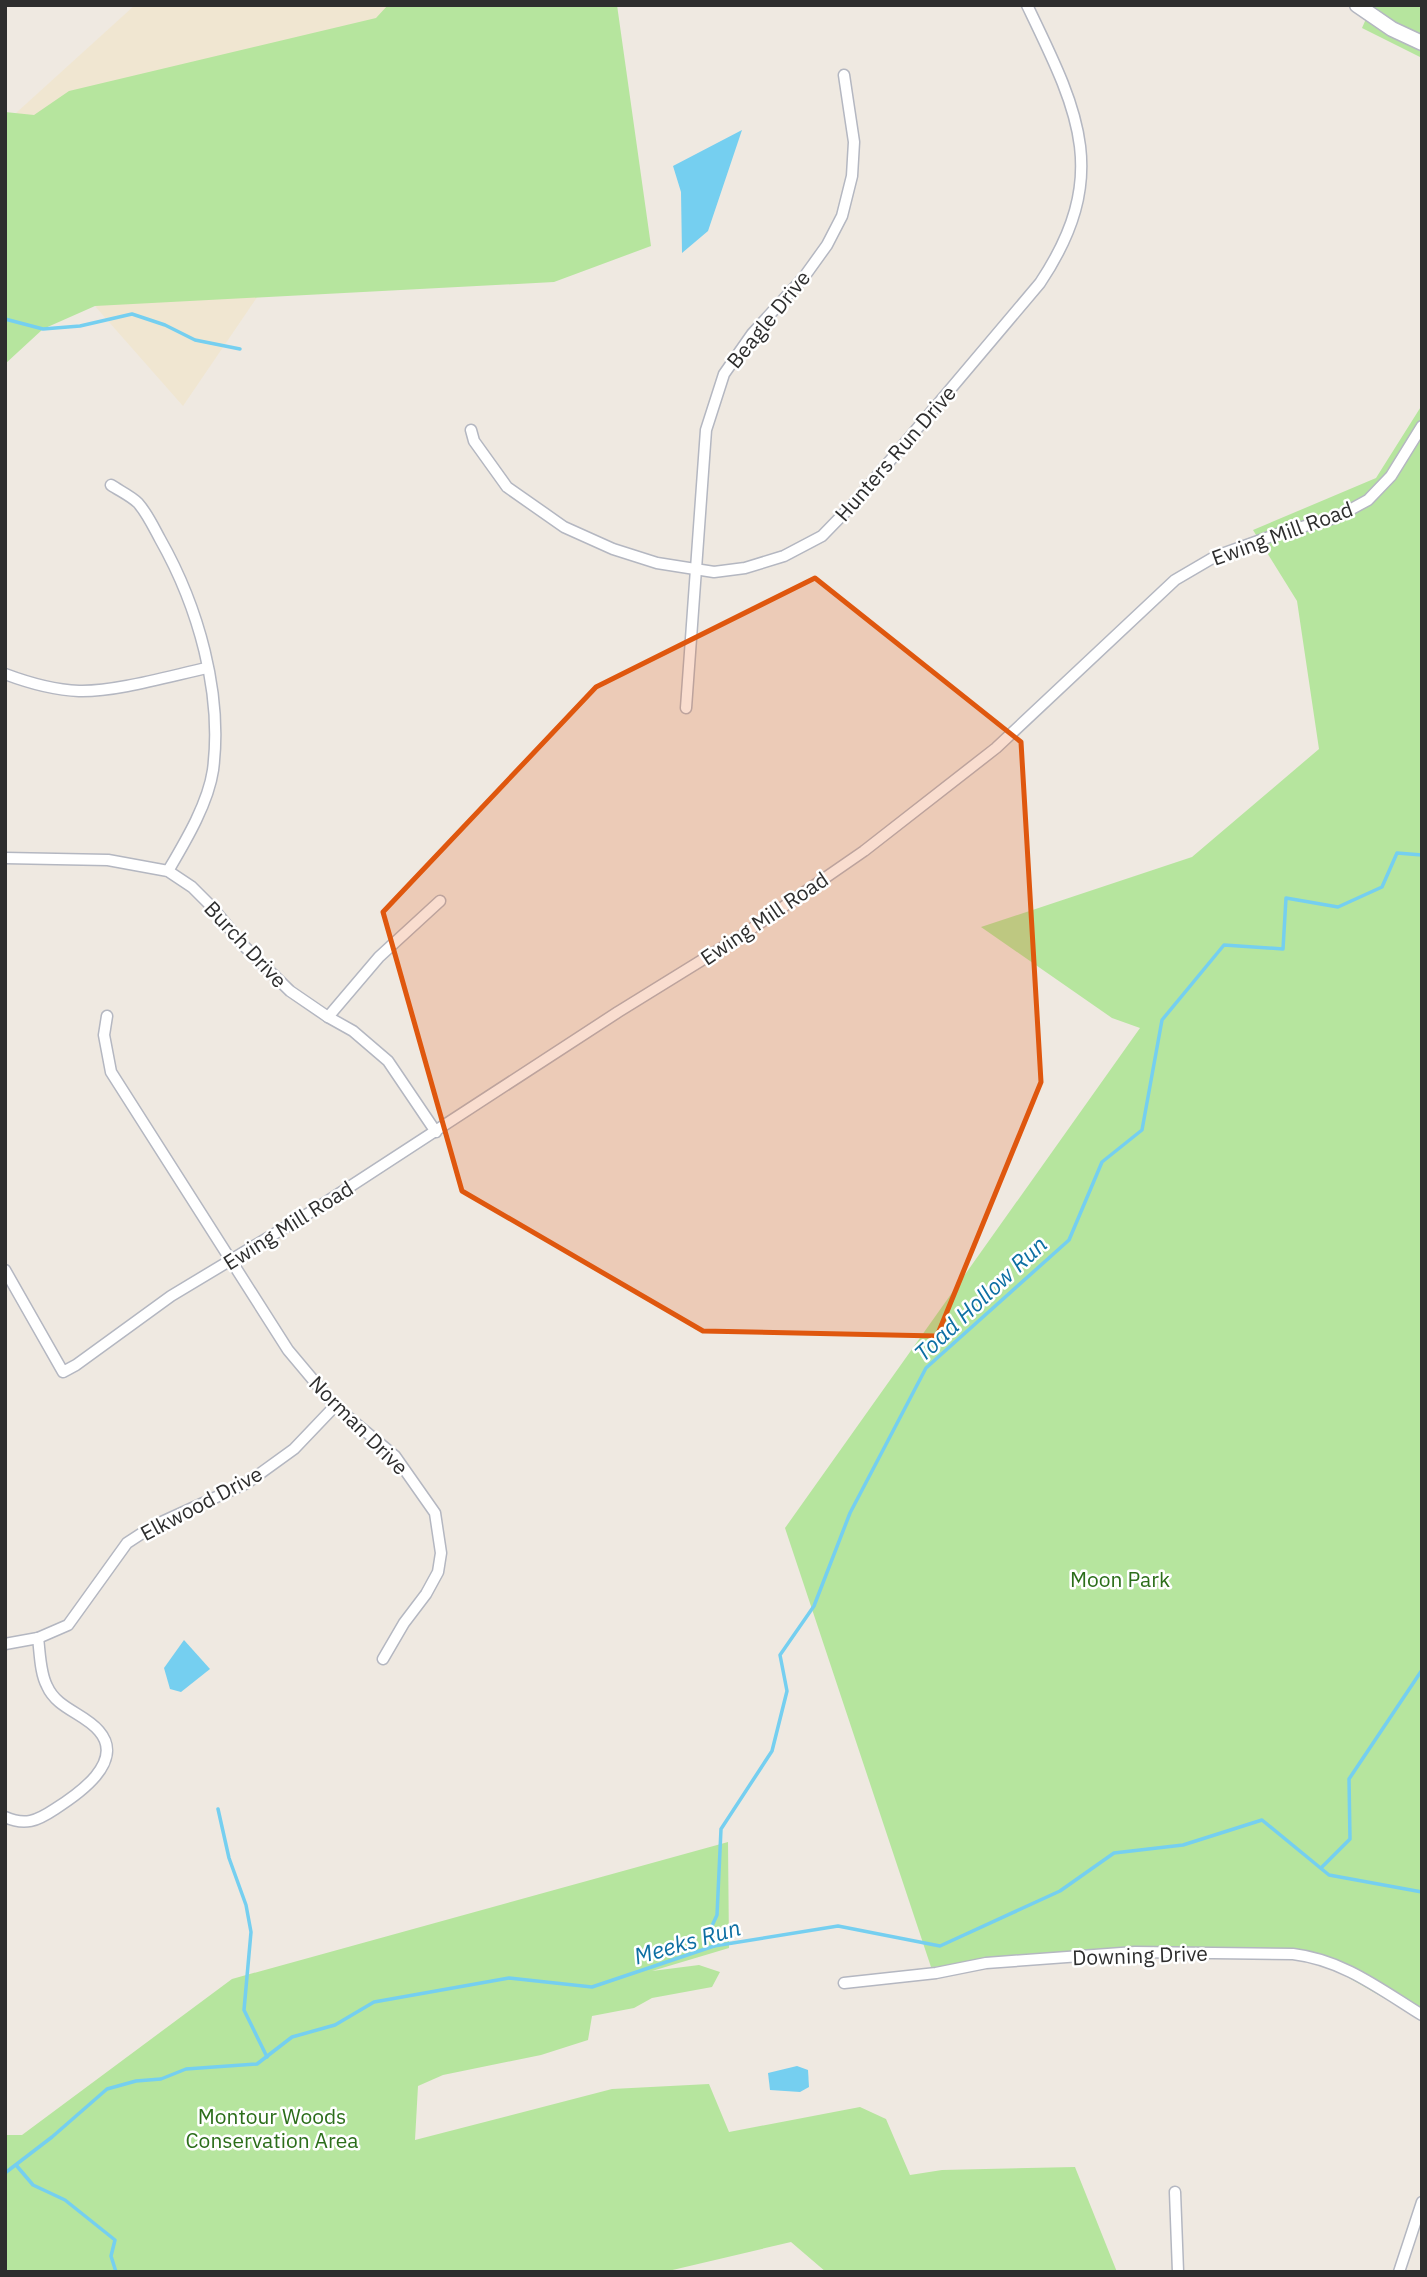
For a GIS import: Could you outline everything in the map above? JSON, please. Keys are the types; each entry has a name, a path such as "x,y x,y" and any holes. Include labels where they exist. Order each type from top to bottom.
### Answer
{"main road":[{"path":"1357,5 1392,29 1422,43"}],"street":[{"name":"Hunters Run Drive","path":"471,430 474,441 507,487 532,507 564,527 613,549 657,563 695,571 714,572 745,568 784,556 822,536 856,501 1040,283 1057,257 1072,222 1080,197 1082,146 1077,121 1065,86 1027,5"},
{"name":"Beagle Drive","path":"686,708 706,430 724,374 752,334 804,277 827,245 842,216 852,176 854,142 844,75"},
{"name":"Ewing Mill Road","path":"5,1270 64,1372 76,1365 171,1296 314,1210 436,1132 618,1012 741,936 864,851 996,747 1175,580 1216,556 1283,532 1335,518 1368,500 1391,476 1422,426"},
{"path":"111,485 137,502 174,564 200,639 214,706 213,773 193,829 168,871"},
{"path":"5,674 34,685 80,691 128,685 207,668"},
{"name":"Burch Drive","path":"5,858 108,860 168,871 192,887 244,946 290,991 353,1031 388,1060 436,1132"},
{"path":"328,1017 379,957 440,901"},
{"name":"Norman Drive","path":"107,1016 104,1035 111,1072 288,1350 335,1406 395,1456 435,1513 441,1553 438,1572 383,1659"},
{"name":"Elkwood Drive","path":"5,1644 38,1638 68,1625 127,1543 153,1526 247,1483 294,1449 335,1406"},
{"path":"5,1817 25,1823 38,1820 68,1801 95,1777 107,1755 106,1742 99,1730 59,1703 46,1686 38,1638"},
{"name":"Downing Drive","path":"844,1983 936,1973 986,1963 1135,1952 1282,1954 1318,1957 1344,1967 1422,2015"},
{"path":"1175,2192 1178,2272"},
{"path":"1399,2272 1422,2202"}],"highlighted area":[{"path":"815,578 1021,742 1041,1082 937,1336 703,1331 462,1191 383,912 596,687"}],"shaded area":[{"path":"135,5 456,5 183,406 5,204 5,123"}],"green space":[{"path":"388,5 617,5 651,246 554,282 95,306 43,329 5,364 5,112 34,115 69,91 376,18"},
{"path":"1372,5 1422,5 1422,58 1362,28"},
{"name":"Moon Park","path":"1422,405 1422,2004 1415,2016 1304,1952 931,1967 785,1528 1140,1028 1112,1018 981,927 1192,857 1319,749 1297,601 1253,530 1376,478"},
{"name":"Montour Woods Conservation Area","path":"728,1842 729,1948 652,1971 699,1965 720,1972 712,1987 652,1998 634,2008 592,2016 588,2040 541,2055 443,2075 418,2086 415,2140 612,2089 709,2084 729,2132 860,2107 886,2119 910,2175 942,2170 1075,2167 1117,2272 826,2272 791,2242 664,2272 5,2272 5,2135 22,2135 232,1979"}],"water":[{"path":"742,130 708,231 682,253 681,192 673,166"},
{"path":"184,1640 210,1669 181,1692 170,1689 164,1668"},
{"path":"797,2066 808,2070 809,2087 800,2092 770,2090 768,2073"}],"waterway":[{"path":"5,319 43,329 80,326 132,314 165,325 195,340 240,349"},
{"name":"Toad Hollow Run","path":"714,1946 710,1930 717,1915 721,1829 772,1751 787,1691 780,1655 814,1606 850,1513 926,1368 1069,1240 1102,1162 1142,1130 1162,1020 1224,945 1283,949 1286,898 1338,907 1382,887 1397,853 1422,855"},
{"path":"1321,1868 1350,1839 1349,1779 1422,1670"},
{"path":"218,1809 229,1858 246,1905 251,1932 244,2010 267,2057"},
{"name":"Meeks Run","path":"5,2173 107,2089 136,2081 161,2079 186,2069 257,2064 292,2037 335,2025 374,2002 509,1978 592,1987 714,1946 838,1926 940,1946 1060,1891 1114,1853 1183,1845 1262,1820 1329,1875 1422,1892"},
{"path":"16,2165 33,2185 65,2200 115,2240 111,2256 116,2272"}]}
